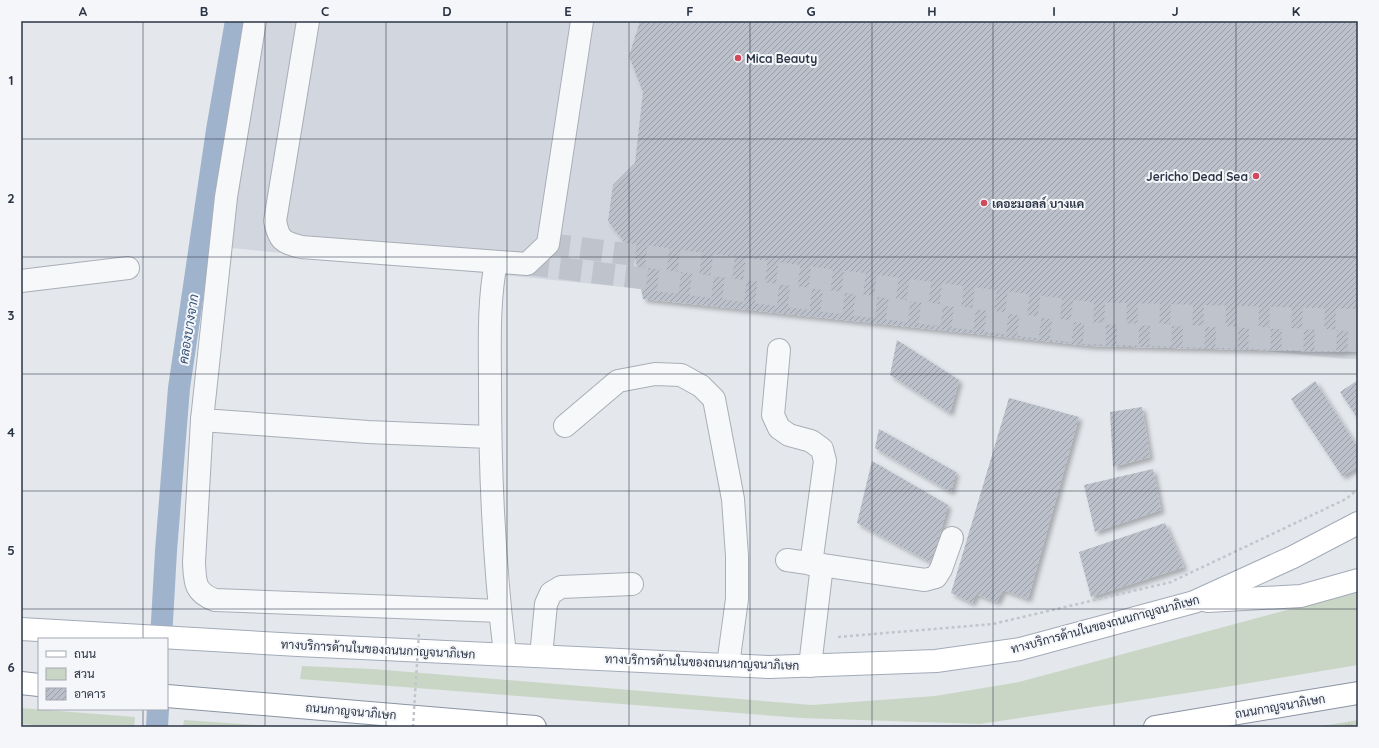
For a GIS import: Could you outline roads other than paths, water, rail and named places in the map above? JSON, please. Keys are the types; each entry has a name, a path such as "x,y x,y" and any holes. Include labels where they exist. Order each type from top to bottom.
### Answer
{"main road":[{"name":"ทางบริการด้านในของถนนกาญจนาภิเษก","path":"21,629 298,645 769,667 936,661 1020,649 1194,602 1294,557 1358,523"},
{"path":"1194,602 1301,596 1358,580"},
{"path":"21,683 38,685"},
{"name":"ถนนกาญจนาภิเษก","path":"1155,727 1358,693"},
{"name":"ถนนกาญจนาภิเษก","path":"168,696 535,727"}],"street":[{"path":"255,21 226,197 202,420 195,573 198,588 204,596 215,600 500,611"},
{"path":"308,21 275,221 279,236 287,243 301,247 494,272 527,264 548,244 582,21"},
{"path":"21,281 128,268"},
{"path":"494,272 490,304 490,437 500,611 505,654"},
{"path":"779,350 773,415 779,428 788,435 811,441 822,449 825,461 810,666"},
{"path":"565,426 618,381 655,374 681,375 701,386 714,399 732,499 737,556 737,599 728,665"},
{"path":"202,420 368,432 490,437"},
{"path":"787,560 925,580 936,577 941,569 952,538"},
{"path":"541,656 546,604 551,593 561,587 632,584"}],"waterway":[{"name":"คลองบางจาก","path":"161,638 166,551 179,388 217,130 236,21"},
{"name":"คลองบางจาก","path":"157,727 158,710"}],"tunnel":[{"path":"548,244 1090,313 1358,320"},
{"path":"527,264 1084,333 1358,341"}],"place":[{"name":"Mica Beauty","path":"738,58"},
{"name":"Jericho Dead Sea","path":"1256,176"},
{"name":"เดอะมอลล์ บางแค","path":"984,203"}]}
